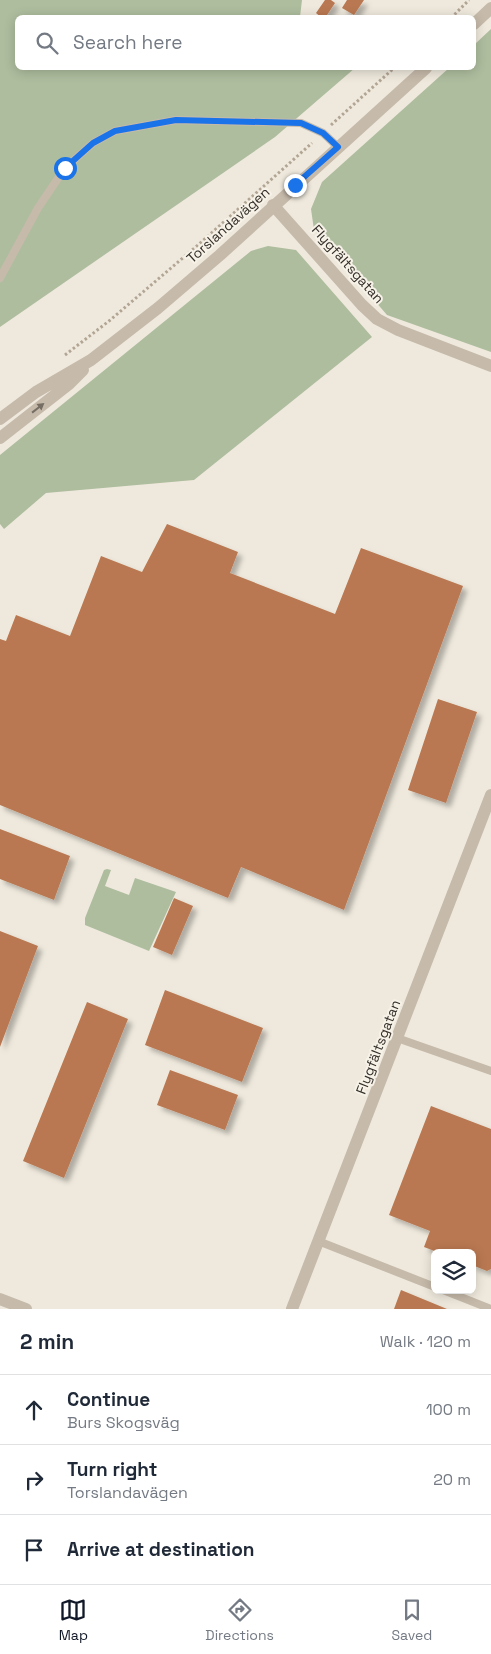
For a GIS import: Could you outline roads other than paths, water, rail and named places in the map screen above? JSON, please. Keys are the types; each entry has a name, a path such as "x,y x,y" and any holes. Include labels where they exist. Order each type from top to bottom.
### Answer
{"street":[{"path":"476,22 491,8"},
{"name":"Torslandavägen","path":"0,419 36,392 91,360 158,308 424,70"},
{"name":"Flygfältsgatan","path":"274,205 377,319 398,330 491,366"},
{"name":"Torslandavägen","path":"0,438 70,384 91,360"},
{"name":"Flygfältsgatan","path":"292,1309 491,795"},
{"path":"0,1299 26,1309"}],"lane":[{"path":"0,278 38,208 65,168 93,143 115,131 176,120 301,123 323,133 338,147"},
{"path":"397,1038 491,1070"},
{"path":"318,1241 431,1285"},
{"path":"453,1294 491,1309"}]}
